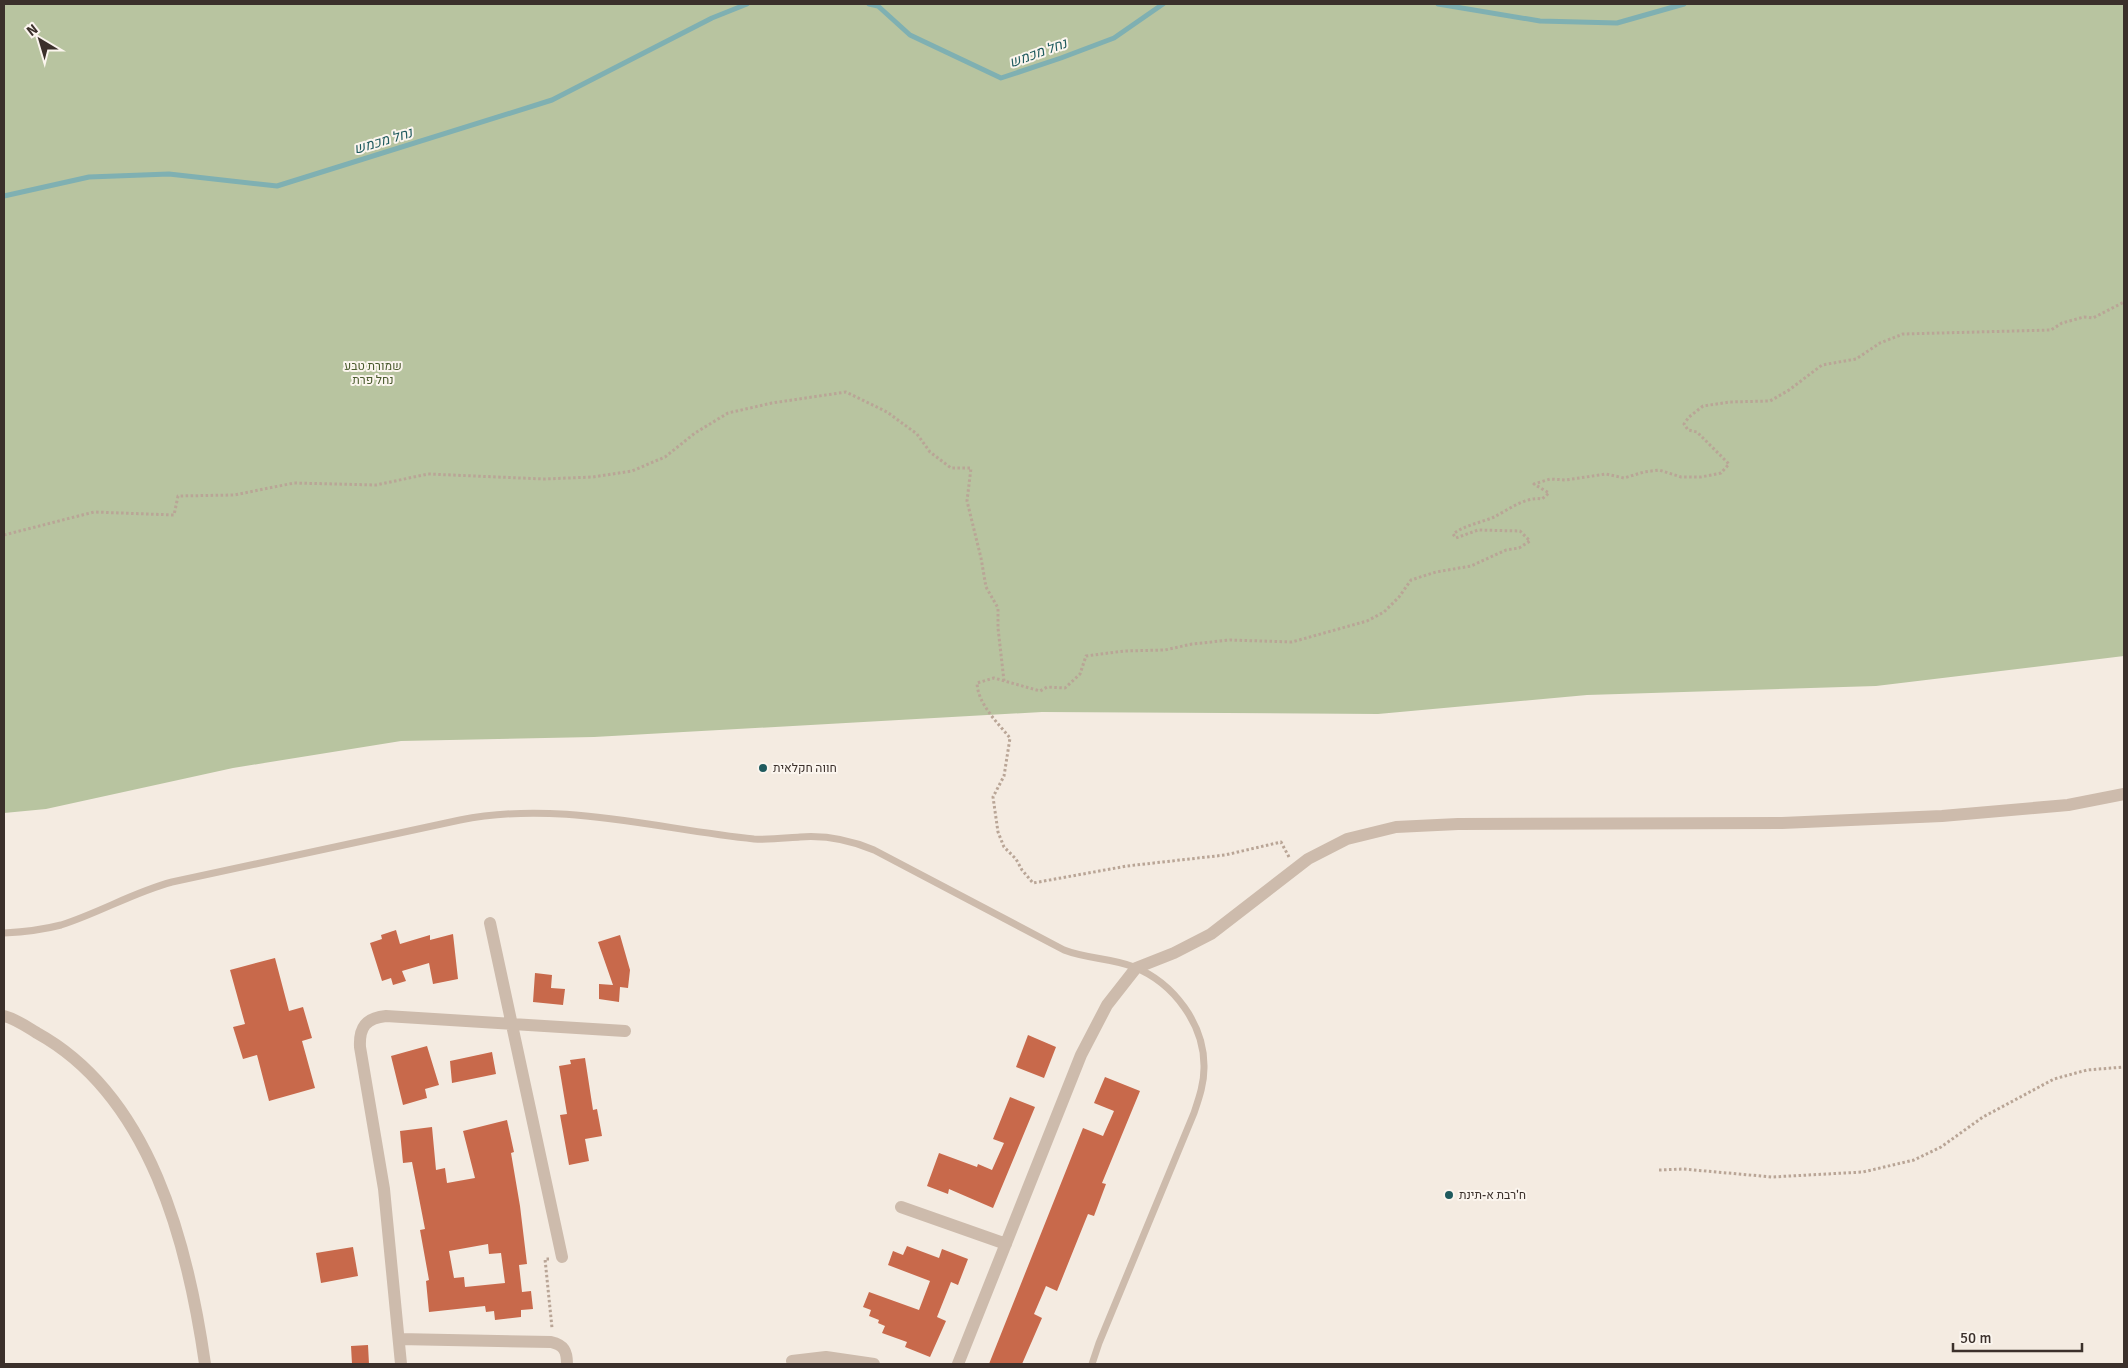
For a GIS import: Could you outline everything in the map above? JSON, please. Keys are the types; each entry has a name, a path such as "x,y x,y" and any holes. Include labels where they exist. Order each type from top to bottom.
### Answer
{"street":[{"path":"958,1364 1090,1035 1114,995 1136,968 1174,953 1211,934 1308,859 1347,838 1396,826 1782,822 1942,816 2068,805 2124,794"},
{"path":"490,923 562,1257"},
{"path":"4,1016 59,1045 106,1090 146,1152 178,1233 198,1320 205,1364"},
{"path":"401,1364 384,1189 360,1047 363,1025 371,1018 386,1016 625,1031"},
{"path":"901,1207 1006,1244"},
{"path":"399,1339 554,1343 565,1349 568,1364"},
{"path":"792,1361 826,1358 874,1364"}],"lane":[{"path":"4,933 60,925 148,889 179,880 474,817 502,813 551,812 600,816 708,834 760,839 822,837 854,842 884,855 1060,948 1079,955 1115,961 1136,968 1156,979 1172,992 1186,1008 1196,1026 1202,1046 1204,1067 1194,1113 1098,1343 1092,1364"}],"path":[{"path":"1296,869 1281,842 1197,860 1127,866 1033,883 1016,859 1004,847 998,832 993,797 1004,776 1010,738 991,715 978,693 978,683 994,678 1040,691 1047,687 1065,688 1080,674 1086,656 1124,651 1165,650 1192,644 1230,640 1292,642 1367,621 1384,612 1399,597 1411,580 1436,572 1471,566 1506,550 1519,548 1530,541 1520,532 1478,530 1456,538 1453,534 1460,529 1493,517 1514,506 1536,498 1542,499 1550,494 1534,484 1550,479 1566,480 1606,474 1624,478 1659,470 1681,477 1701,477 1721,473 1729,464 1697,432 1688,430 1684,424 1689,417 1703,406 1730,402 1770,401 1790,390 1822,365 1856,359 1880,343 1902,334 2051,330 2062,323 2076,319 2084,317 2094,318 2124,302"},
{"path":"4,535 94,512 174,516 178,496 234,495 294,483 376,486 428,474 544,479 593,477 632,472 665,457 695,433 728,413 772,403 846,392 886,412 917,434 930,452 951,468 971,468 967,501 986,587 998,608 998,628 1004,681"},
{"path":"1659,1170 1683,1169 1772,1178 1863,1172 1914,1160 1941,1148 1983,1117 2054,1079 2087,1070 2124,1067"},
{"path":"554,1343 545,1259 562,1257"}],"green space":[{"name":"שמורת טבע נחל פרת","path":"4,4 2124,4 2124,656 1876,686 1587,695 1378,714 1042,712 594,737 401,741 233,768 46,809 4,813"}],"building":[{"path":"396,930 400,944 430,935 430,940 453,934 458,979 433,984 429,963 402,971 406,981 393,985 391,978 382,981 370,943 382,939 381,935"},
{"path":"620,935 630,970 628,988 620,987 619,1002 599,999 599,984 613,985 598,942"},
{"path":"275,958 289,1011 303,1007 312,1038 302,1041 315,1088 269,1101 257,1055 243,1059 233,1027 245,1024 230,970"},
{"path":"535,973 552,975 551,988 565,989 563,1005 533,1002"},
{"path":"1028,1035 1056,1047 1044,1078 1016,1067"},
{"path":"427,1046 439,1085 425,1089 427,1098 403,1105 391,1056"},
{"path":"492,1052 496,1074 452,1083 450,1061"},
{"path":"585,1058 593,1110 597,1109 602,1136 585,1139 589,1161 569,1165 560,1115 567,1114 559,1066 571,1064 570,1060"},
{"path":"1105,1077 1140,1091 1102,1183 1106,1184 1094,1216 1088,1214 1057,1291 1046,1286 1034,1314 1042,1318 1022,1364 989,1364 1083,1128 1103,1136 1114,1111 1094,1103"},
{"path":"1010,1097 1035,1107 993,1208 949,1189 948,1194 927,1186 939,1153 977,1167 978,1164 992,1170 1004,1143 993,1139"},
{"path":"507,1120 514,1152 511,1153 527,1264 519,1265 522,1292 531,1291 533,1309 521,1310 521,1317 495,1320 494,1311 486,1312 485,1306 429,1312 426,1281 429,1280 420,1230 425,1229 412,1162 403,1163 400,1131 432,1127 436,1170 445,1168 447,1183 475,1178 463,1131","holes":["488,1244 489,1254 501,1253 505,1283 465,1287 464,1277 454,1278 449,1251"]},
{"path":"907,1246 939,1258 942,1249 968,1259 958,1285 951,1282 937,1317 946,1321 930,1357 905,1347 907,1342 882,1333 885,1326 878,1323 879,1320 869,1316 871,1310 863,1307 869,1292 919,1310 930,1281 888,1265 893,1251 903,1255"},
{"path":"353,1247 358,1276 321,1283 316,1253"},
{"path":"368,1345 369,1364 352,1364 351,1346"}],"waterway":[{"name":"נחל מכמש","path":"4,196 89,177 169,174 277,186 552,100 712,18 747,4"},
{"name":"נחל מכמש","path":"869,4 878,6 910,35 1001,78 1114,38 1163,4"},
{"name":"נחל מכמש","path":"1438,4 1540,21 1617,23 1684,4"}],"place":[{"name":"חווה חקלאית","path":"763,768"},
{"name":"ח'רבת א-תינת","path":"1449,1195"}]}
